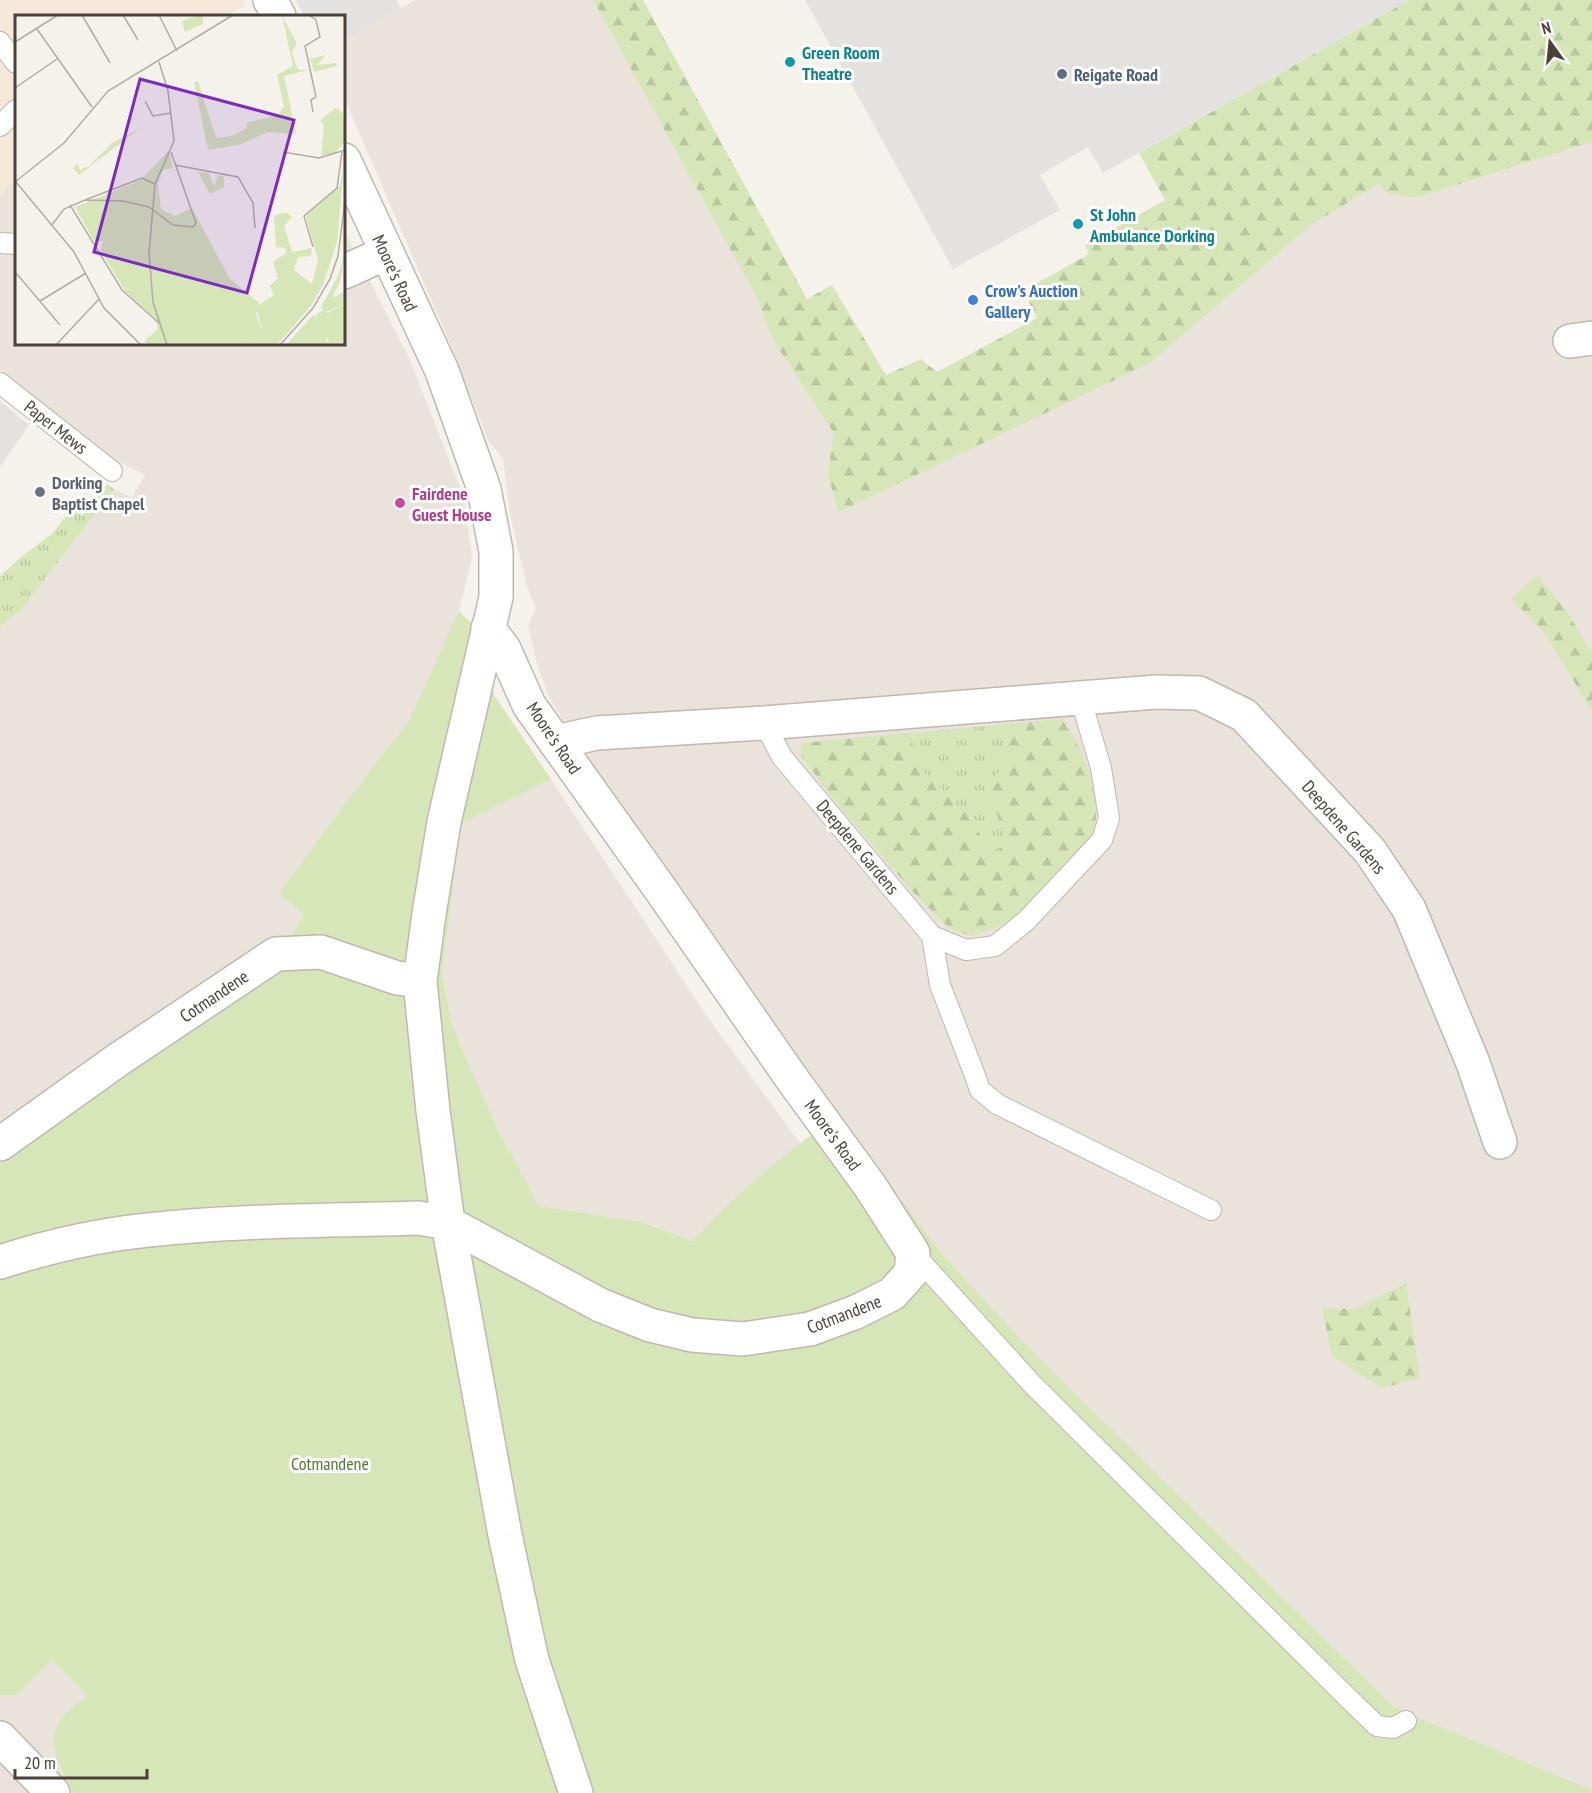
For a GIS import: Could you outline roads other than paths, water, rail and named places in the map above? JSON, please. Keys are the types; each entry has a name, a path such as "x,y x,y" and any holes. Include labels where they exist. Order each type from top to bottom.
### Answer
{"street":[{"path":"270,0 278,15"},
{"name":"Moore's Road","path":"345,162 442,371 489,508 496,551 496,597 488,628 504,649 529,705 870,1186 913,1253"},
{"path":"345,272 386,253"},
{"path":"488,628 444,822 420,981 433,1111 448,1222 500,1512 532,1660 576,1793"},
{"name":"Deepdene Gardens","path":"555,742 597,734 1080,697 1156,692 1199,693 1244,715 1370,851 1409,909 1473,1063 1500,1142"},
{"name":"Cotmandene","path":"0,1144 119,1059 276,954 321,952 397,978 420,981"},
{"name":"Cotmandene","path":"0,1262 76,1242 145,1230 229,1223 418,1218 448,1222 600,1305 650,1325 692,1335 743,1339 810,1329 883,1299 892,1294 911,1273 913,1253"},
{"path":"0,1738 52,1793"}],"lane":[{"path":"0,42 15,62"},
{"path":"0,126 15,111"},
{"path":"0,243 15,244"},
{"name":"Paper Mews","path":"0,383 112,471"},
{"name":"Deepdene Gardens","path":"764,723 782,756 933,936 966,950 995,946 1026,921 1102,840 1109,818 1101,768 1080,697"},
{"path":"933,936 940,985 981,1090 997,1104 1211,1210"},
{"path":"913,1253 1031,1383 1350,1701 1377,1726 1393,1728 1406,1721"}],"place":[{"name":"Green Room Theatre","path":"790,62"},
{"name":"Reigate Road","path":"1062,74"},
{"name":"St John Ambulance Dorking","path":"1078,224"},
{"name":"Crow's Auction Gallery","path":"973,300"},
{"name":"Dorking Baptist Chapel","path":"40,492"},
{"name":"Fairdene Guest House","path":"400,503"}]}
